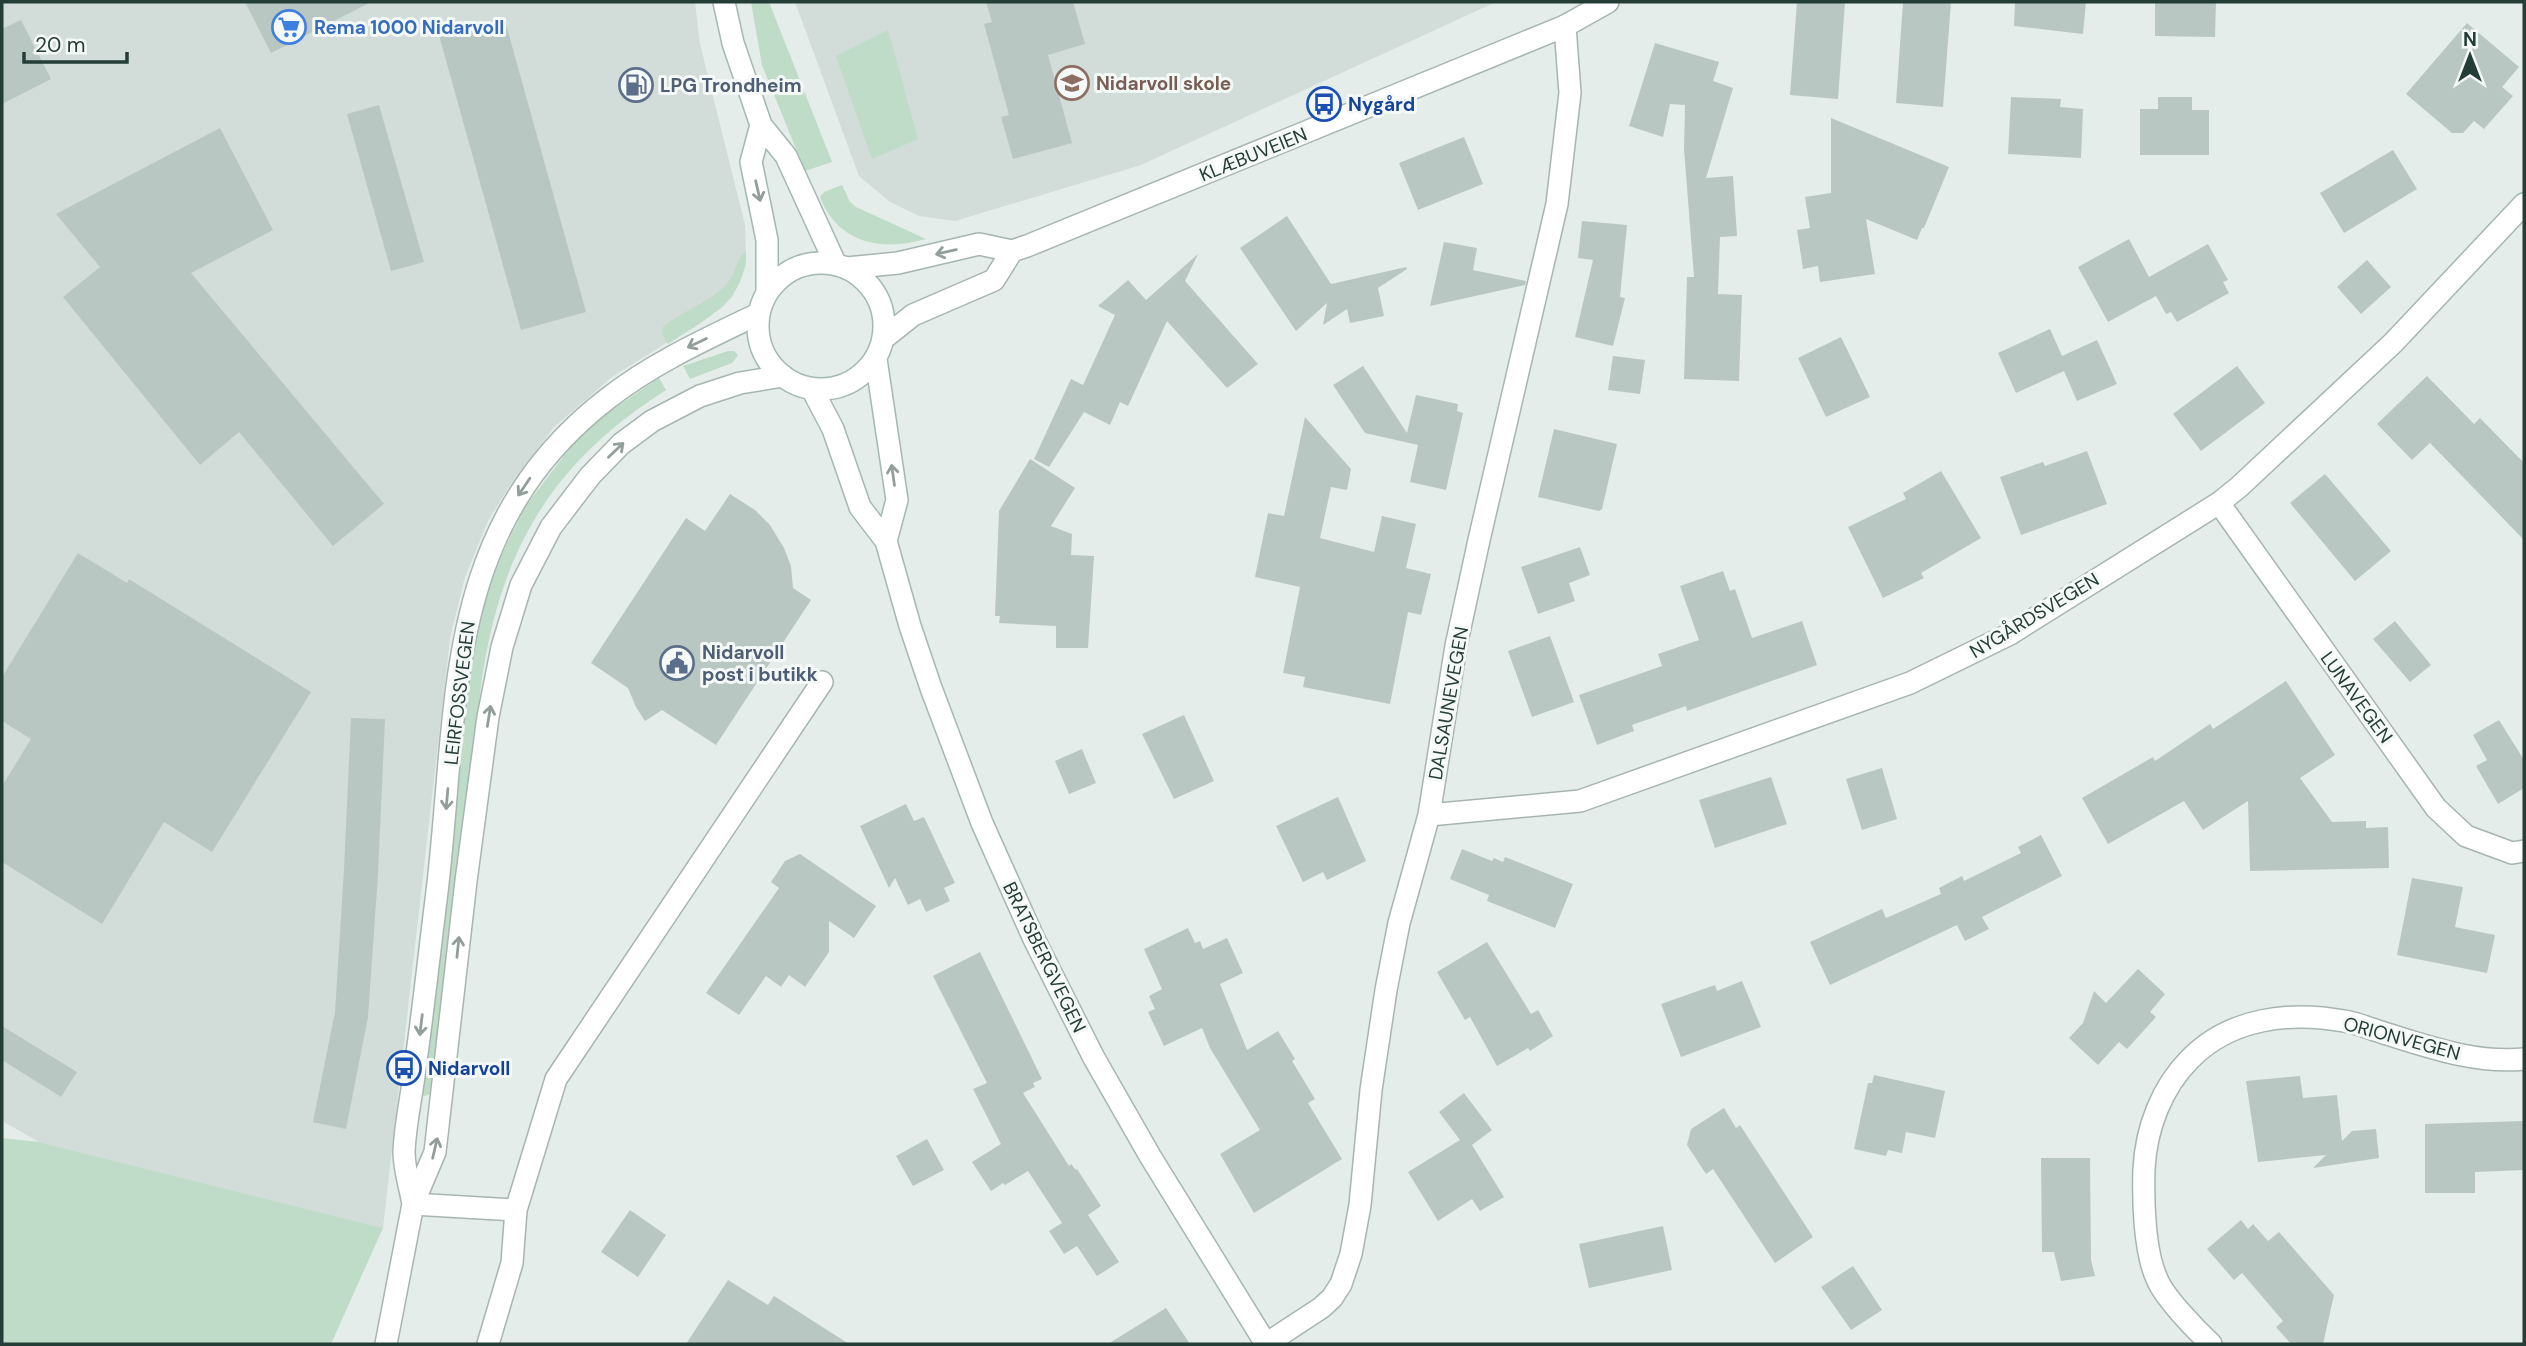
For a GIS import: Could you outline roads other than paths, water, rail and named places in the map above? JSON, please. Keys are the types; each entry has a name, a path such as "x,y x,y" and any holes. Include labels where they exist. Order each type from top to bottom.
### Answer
{"street":[{"path":"724,2 733,43 761,125 786,156 842,267"},
{"name":"KLÆBUVEIEN","path":"1012,251 1565,26 1608,2"},
{"name":"DALSAUNEVEGEN","path":"1266,1344 1321,1308 1341,1284 1347,1269 1360,1205 1371,1090 1399,923 1429,815 1456,646 1558,204 1570,93 1565,26"},
{"path":"761,125 751,162 767,240 766,293 758,314 758,336 762,349 773,369 791,382 812,389 842,386 861,375 876,359 884,338 884,316 879,298 866,280 842,267 826,263 800,266 781,277 766,293"},
{"name":"NYGÅRDSVEGEN","path":"1429,815 1580,801 1910,683 2010,634 2219,503 2393,342 2524,204"},
{"path":"842,267 898,263 979,244 1012,251 994,279 913,315 884,338"},
{"name":"LEIRFOSSVEGEN","path":"413,1204 404,1153 442,853 458,681 467,625 485,561 502,522 524,485 575,426 608,398 666,359 758,314"},
{"path":"876,359 897,500 886,541"},
{"name":"LEIRFOSSVEGEN","path":"386,1344 413,1204 435,1152 488,718 502,647 522,585 551,527 590,476 621,444 652,421 700,396 740,383 783,376"},
{"name":"BRATSBERGVEGEN","path":"812,389 833,429 860,507 886,541 910,626 940,712 982,823 1034,939 1094,1058 1150,1156 1266,1344"},
{"name":"LUNAVEGEN","path":"2219,503 2437,808 2466,836 2512,853 2524,851"},
{"path":"488,1344 512,1264 516,1210 556,1079 822,682"},
{"name":"ORIONVEGEN","path":"2211,1344 2192,1327 2157,1280 2146,1235 2144,1168 2149,1129 2174,1075 2199,1050 2235,1027 2289,1017 2344,1021 2444,1052 2506,1061 2524,1059"},
{"path":"413,1204 516,1210"}],"place":[{"name":"Rema 1000 Nidarvoll","path":"289,27"},
{"name":"Nidarvoll skole","path":"1072,83"},
{"name":"LPG Trondheim","path":"636,85"},
{"name":"Nygård","path":"1324,104"},
{"name":"Nidarvoll post i butikk","path":"677,663"},
{"name":"Nidarvoll","path":"404,1068"}]}
